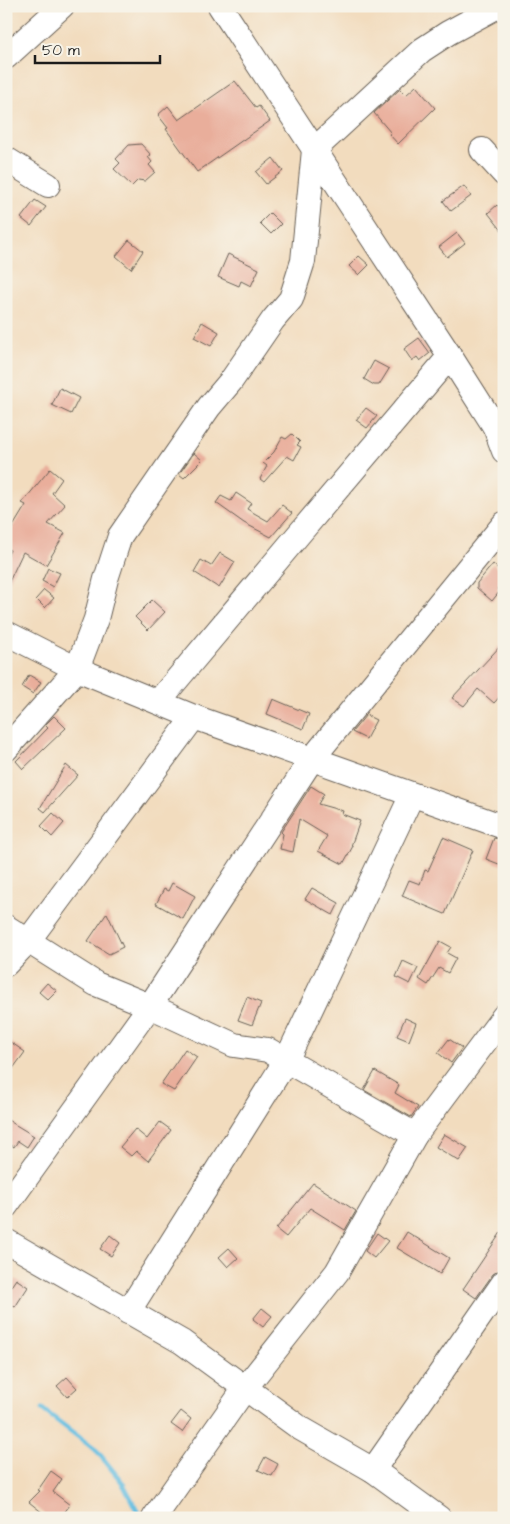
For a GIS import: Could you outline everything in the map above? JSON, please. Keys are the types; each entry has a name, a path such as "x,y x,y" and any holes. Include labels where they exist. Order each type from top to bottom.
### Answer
{"street":[{"path":"6,57 62,6"},
{"path":"220,6 450,356 499,424 504,452"},
{"path":"6,748 77,669 96,619 106,579 120,536 209,407 231,381 273,320 291,299 304,261 314,150 422,50 448,32 498,6"},
{"path":"482,150 504,174"},
{"path":"6,159 48,185"},
{"path":"158,702 450,356"},
{"path":"6,1206 150,1006 312,759 504,524"},
{"path":"6,634 77,669 194,717 504,827"},
{"path":"6,964 28,941 194,717"},
{"path":"128,1312 287,1059 412,794"},
{"path":"6,927 96,984 234,1044 268,1050 287,1059 415,1136"},
{"path":"154,1518 246,1387 337,1272 415,1136 504,1016"},
{"path":"6,1241 182,1342 300,1428 373,1470 439,1518"},
{"path":"373,1470 504,1282"}],"building":[{"path":"235,81 256,108 259,106 270,121 197,172 158,115 168,106 179,120"},
{"path":"416,86 435,108 398,144 374,113 400,89 406,95"},
{"path":"141,144 151,155 148,157 152,162 149,165 155,172 145,181 138,180 132,186 114,169 120,163 116,159 129,145"},
{"path":"273,158 283,171 266,184 256,172"},
{"path":"464,186 471,196 451,211 443,201"},
{"path":"35,200 46,207 31,226 21,218"},
{"path":"497,205 504,213 504,233 488,213"},
{"path":"270,213 281,224 271,234 260,223"},
{"path":"457,233 465,243 447,257 439,247"},
{"path":"129,240 143,251 131,269 116,256"},
{"path":"228,254 259,269 251,286 241,281 239,286 218,277"},
{"path":"359,256 369,265 359,275 349,266"},
{"path":"202,322 219,332 211,346 194,337"},
{"path":"419,338 430,353 420,361 417,357 412,361 404,349"},
{"path":"374,361 389,369 379,385 374,385 364,379"},
{"path":"60,388 79,398 71,414 52,405"},
{"path":"366,408 377,416 367,428 356,420"},
{"path":"292,434 300,442 297,445 301,447 294,460 287,456 264,482 260,479 267,466 263,463 274,452 282,437 286,439"},
{"path":"194,453 202,460 184,478 179,474"},
{"path":"50,469 62,479 52,493 65,505 48,524 65,533 46,565 23,552 7,586 6,559 10,550 6,548 6,538 26,505 22,503"},
{"path":"236,493 251,503 247,509 268,521 282,505 292,513 271,537 244,523 216,503 221,496 231,501"},
{"path":"220,553 235,562 219,588 194,572 201,560 211,566"},
{"path":"493,564 504,574 504,582 497,589 500,591 492,601 477,588 477,583"},
{"path":"48,568 60,573 53,587 42,581"},
{"path":"44,590 54,598 45,608 36,599"},
{"path":"152,600 165,612 148,630 135,617"},
{"path":"504,642 504,692 494,703 478,689 464,706 452,698"},
{"path":"29,675 41,682 33,694 22,687"},
{"path":"273,699 309,714 303,729 267,714"},
{"path":"366,715 376,720 366,739 352,732"},
{"path":"54,716 66,728 23,769 16,761 48,728 45,725"},
{"path":"66,765 78,775 45,812 40,808"},
{"path":"311,786 324,794 318,804 343,811 342,814 360,821 351,846 353,846 343,864 318,851 327,836 299,819 293,852 280,849 283,834 281,832"},
{"path":"53,813 64,823 52,837 41,826"},
{"path":"443,837 473,850 445,914 402,896 409,880 420,884 425,870 428,871"},
{"path":"494,838 504,840 504,866 486,859"},
{"path":"172,883 195,896 183,919 156,904 164,889 168,891"},
{"path":"312,888 339,903 333,915 305,899"},
{"path":"107,913 123,947 109,954 88,941"},
{"path":"440,941 451,947 447,953 456,958 448,973 439,968 428,985 419,979"},
{"path":"403,961 418,968 410,984 396,977"},
{"path":"47,983 57,991 48,1000 39,992"},
{"path":"247,997 261,1003 252,1025 238,1020"},
{"path":"405,1018 416,1023 409,1041 397,1036"},
{"path":"6,1039 25,1052 6,1078"},
{"path":"449,1039 462,1048 451,1063 438,1053"},
{"path":"185,1049 197,1057 174,1091 161,1084"},
{"path":"375,1071 399,1085 395,1093 418,1107 411,1117 364,1090"},
{"path":"6,1119 34,1136 27,1147 18,1141 14,1147 6,1142"},
{"path":"160,1122 171,1130 148,1161 136,1151 131,1156 120,1147 135,1129 147,1139"},
{"path":"444,1134 468,1148 459,1161 436,1147"},
{"path":"313,1183 356,1211 345,1230 310,1208 286,1237 276,1229"},
{"path":"504,1228 504,1265 493,1274 476,1298 463,1289"},
{"path":"407,1232 449,1258 440,1274 397,1248"},
{"path":"377,1233 388,1241 374,1258 365,1251"},
{"path":"110,1235 120,1243 111,1256 100,1249"},
{"path":"229,1248 238,1258 228,1267 219,1257"},
{"path":"16,1279 28,1287 15,1307 6,1301 6,1294"},
{"path":"262,1308 272,1316 263,1327 253,1319"},
{"path":"67,1377 77,1388 67,1397 57,1386"},
{"path":"181,1411 191,1419 182,1432 171,1424"},
{"path":"265,1457 278,1464 272,1476 258,1470"},
{"path":"51,1471 62,1479 53,1492 70,1505 60,1518 49,1518 29,1502 40,1491 38,1490"}],"waterway":[{"path":"42,1409 97,1451 122,1482 141,1518"}]}
